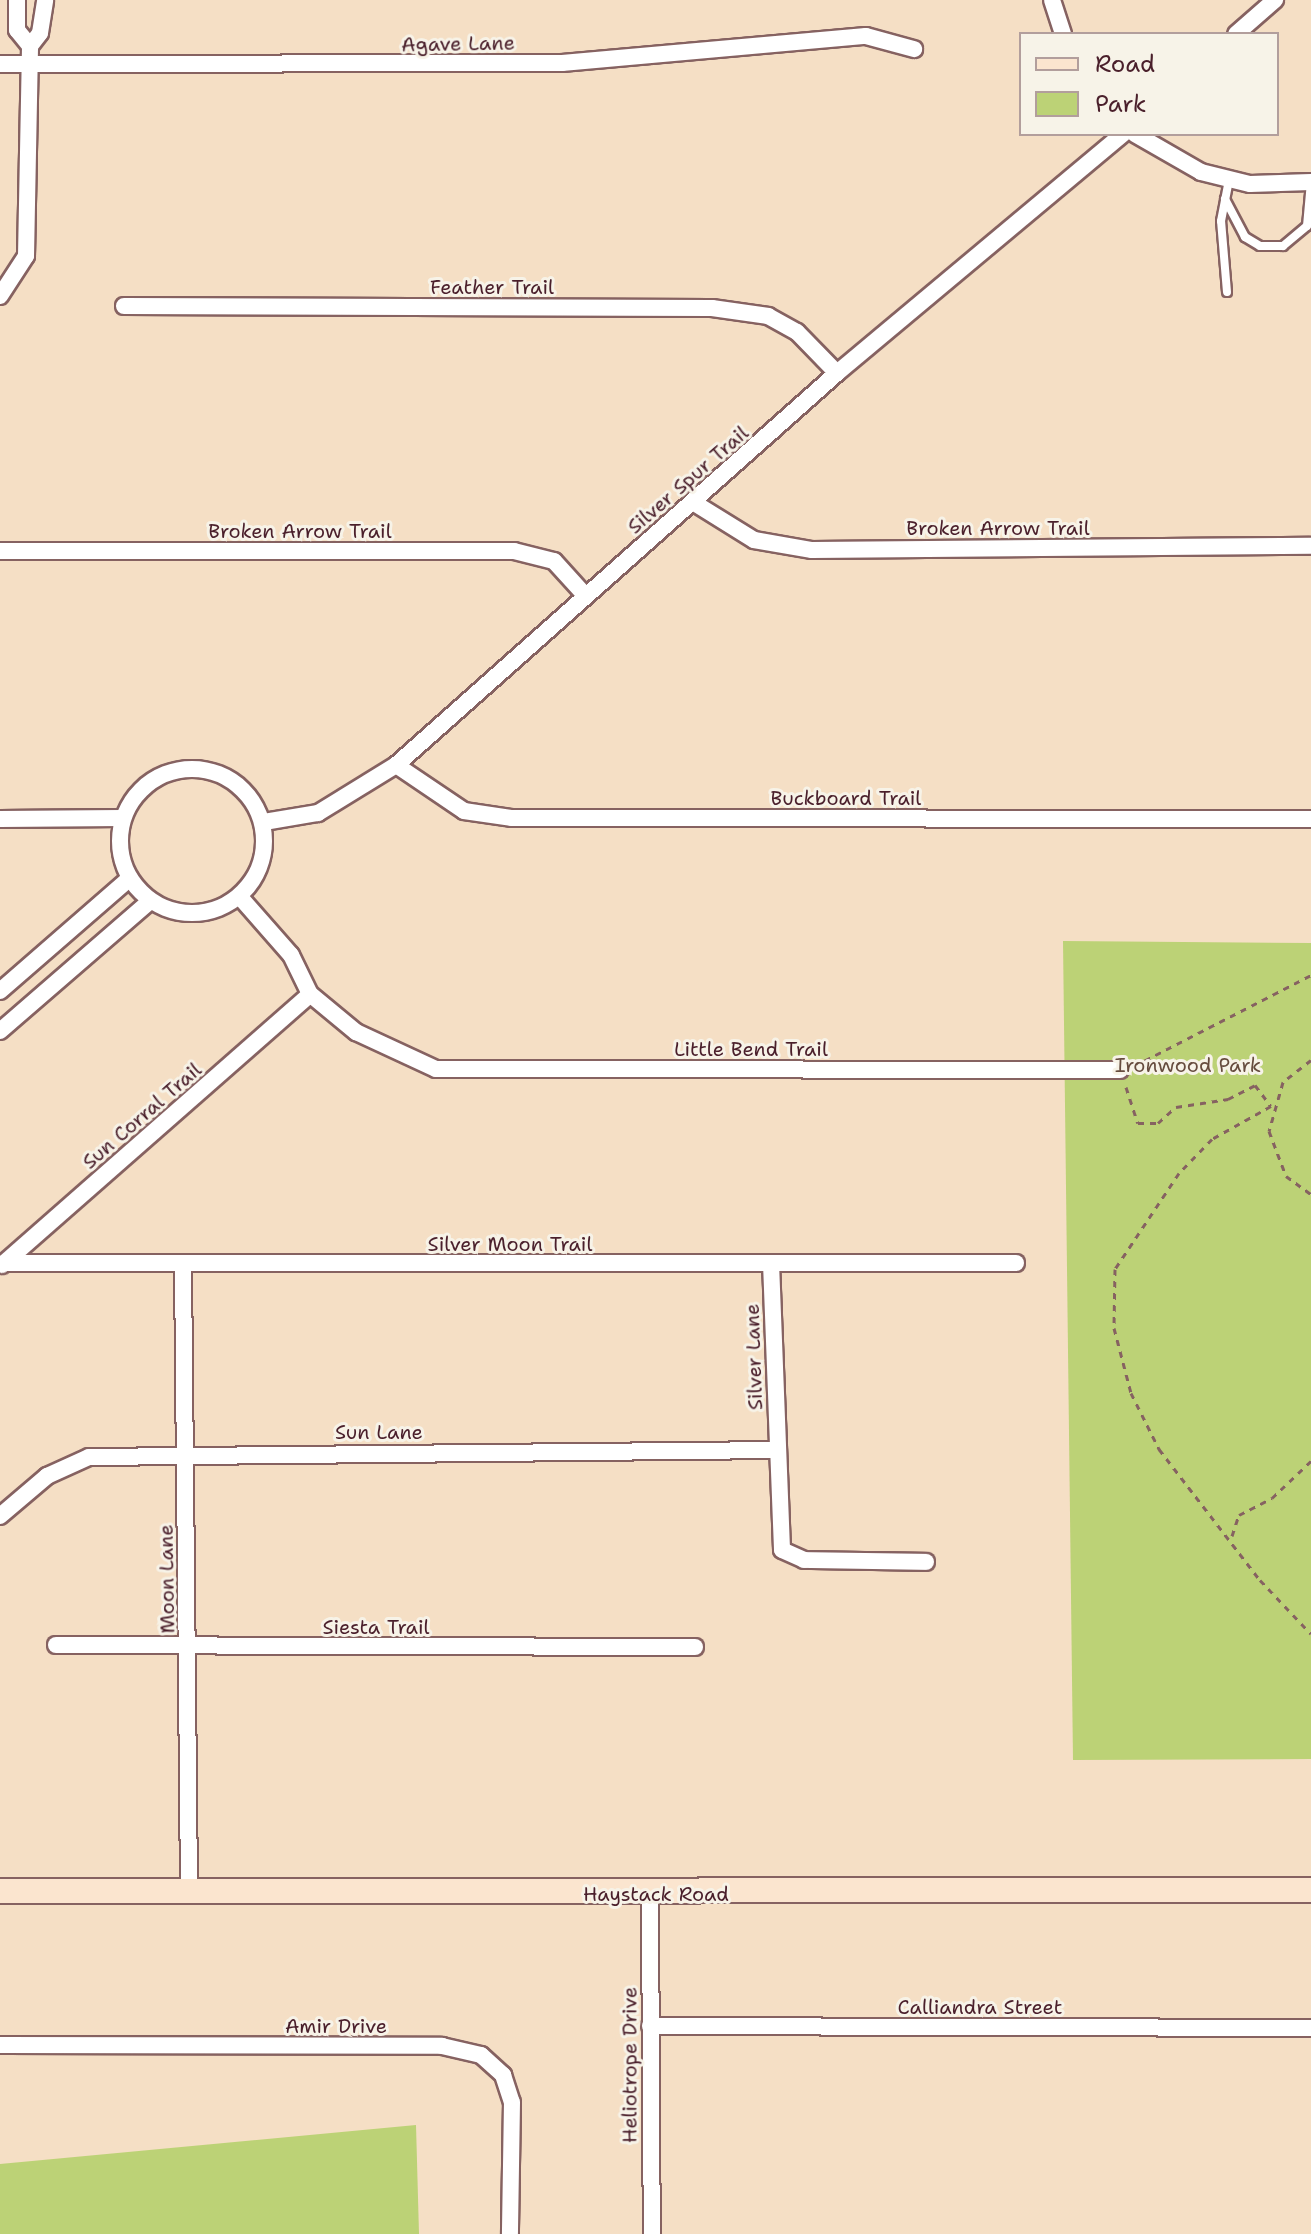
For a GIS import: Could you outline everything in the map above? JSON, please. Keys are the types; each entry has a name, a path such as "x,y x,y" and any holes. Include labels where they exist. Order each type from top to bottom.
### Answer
{"street":[{"path":"17,0 17,30 30,46"},
{"path":"0,296 26,256 30,46 40,33 45,0"},
{"path":"1052,0 1062,32"},
{"path":"1238,32 1275,0"},
{"name":"Agave Lane","path":"0,64 562,63 866,36 914,49"},
{"name":"Silver Spur Trail","path":"264,822 318,813 396,765 584,594 696,504 837,373 1121,136"},
{"path":"1138,136 1201,172 1229,179 1311,182"},
{"name":"Feather Trail","path":"124,306 712,308 768,316 797,332 837,373"},
{"name":"Broken Arrow Trail","path":"696,504 754,540 812,550 1311,546"},
{"name":"Broken Arrow Trail","path":"0,551 514,551 554,561 584,594"},
{"name":"Buckboard Trail","path":"396,765 464,811 512,818 1311,819"},
{"path":"194,768 237,785 264,822 265,850 240,897 205,913 150,901 130,878 120,854 122,818 138,791 164,773 194,768"},
{"path":"0,819 122,818"},
{"path":"0,991 130,878"},
{"name":"Little Bend Trail","path":"240,897 291,955 310,994 356,1032 436,1069 1120,1070"},
{"path":"0,1031 150,901"},
{"name":"Sun Corral Trail","path":"2,1265 310,994"},
{"name":"Silver Lane","path":"771,1263 782,1550 804,1560 926,1562"},
{"name":"Silver Moon Trail","path":"2,1265 1016,1263"},
{"name":"Moon Lane","path":"183,1265 189,1892"},
{"name":"Sun Lane","path":"0,1516 47,1476 89,1457 184,1453 776,1450"},
{"name":"Siesta Trail","path":"56,1645 695,1647"},
{"name":"Haystack Road","path":"0,1891 650,1895 1311,1890"},
{"name":"Heliotrope Drive","path":"650,1895 652,2234"},
{"name":"Calliandra Street","path":"650,2026 1311,2028"},
{"name":"Amir Drive","path":"0,2045 442,2046 481,2055 503,2075 512,2102 510,2234"}],"lane":[{"path":"1227,292 1225,199 1229,179"},
{"path":"1225,199 1245,237 1260,246 1283,246 1307,226 1311,182"}],"path":[{"path":"1271,1106 1255,1085 1228,1099 1176,1107 1158,1123 1138,1123 1120,1070 1311,975"},
{"path":"1311,1060 1283,1082 1271,1106 1271,1150 1286,1176 1311,1194"},
{"path":"1271,1106 1212,1139 1179,1173 1115,1269 1114,1328 1131,1393 1159,1449 1232,1536 1260,1580 1311,1634"},
{"path":"1232,1536 1239,1515 1272,1498 1311,1461"}],"green space":[{"name":"Ironwood Park","path":"1063,941 1311,943 1311,1759 1073,1760"},
{"path":"416,2125 419,2234 0,2234 0,2164"}]}
